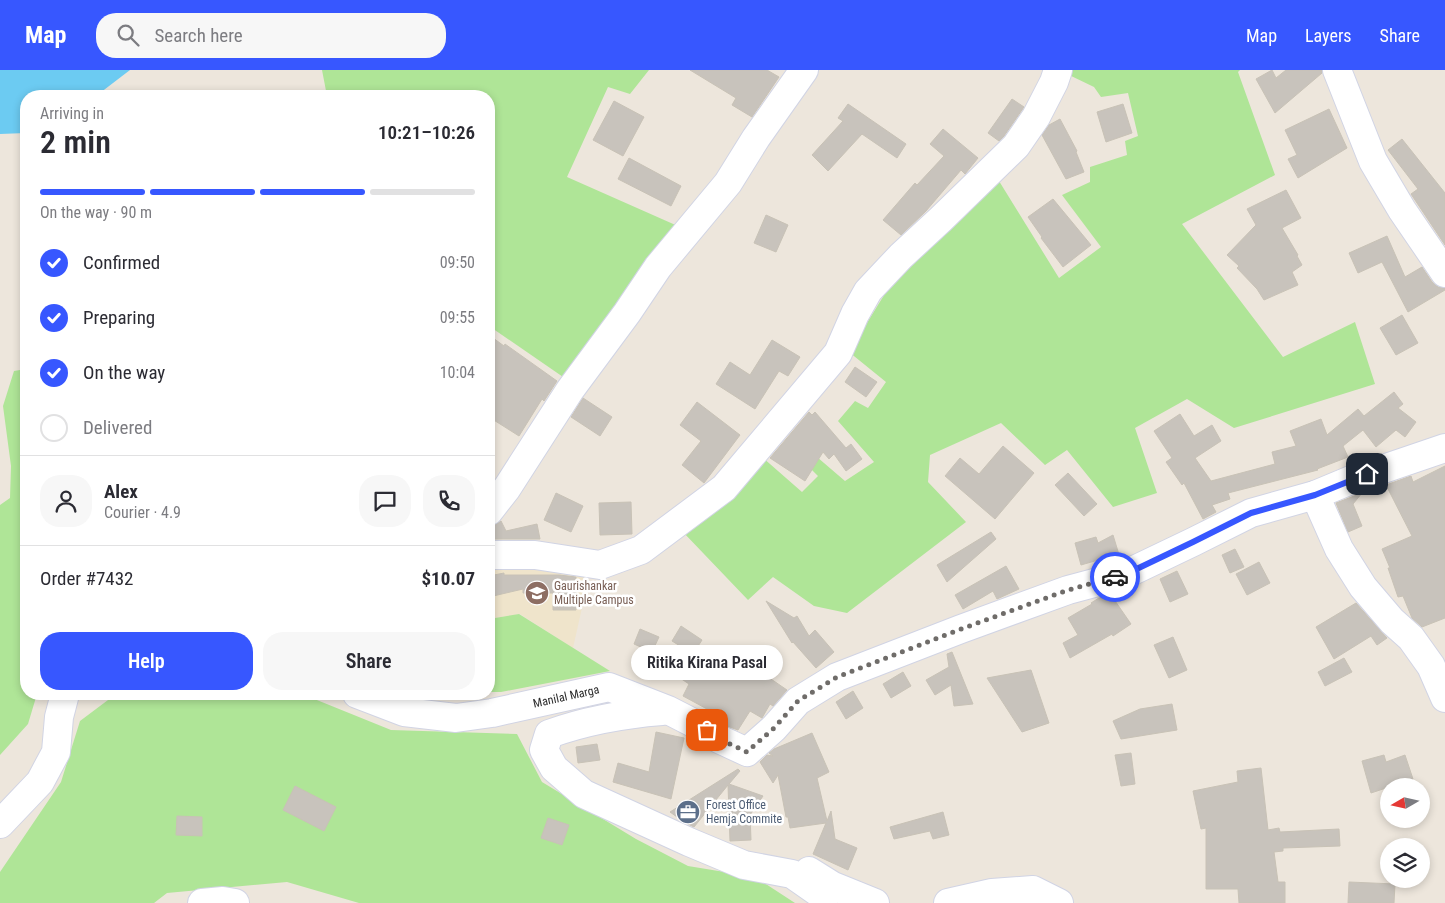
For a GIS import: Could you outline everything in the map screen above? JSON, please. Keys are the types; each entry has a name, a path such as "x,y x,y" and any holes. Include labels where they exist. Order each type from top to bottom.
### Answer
{"street":[{"path":"495,503 507,488 570,390 627,313 658,267 728,183 756,138 804,70"},
{"path":"495,555 535,555 600,565 641,550 724,488 838,353 855,314 868,291 901,256 1016,146 1036,117 1058,70"},
{"path":"1337,70 1373,161 1402,210 1445,273"},
{"name":"Manilal Marga","path":"373,700 404,712 456,718 492,713 609,688 668,710 707,730 719,739 747,752 774,728 798,701 837,677 1068,590 1124,575 1251,513 1315,495 1351,480 1445,448"},
{"path":"1315,495 1339,549 1363,587 1392,621 1411,638 1432,666 1445,698"},
{"path":"0,824 40,782 56,752 59,717 63,700"},
{"path":"668,710 626,714 571,726 549,734 544,750 554,768 584,794 688,842 744,865 792,874 822,895 823,903"},
{"path":"744,865 785,864 808,870 833,886 875,903"},
{"path":"948,903 992,893 1033,890 1059,903"},
{"path":"202,903 223,901 235,903"}],"shaded area":[{"name":"Gaurishankar Multiple Campus","path":"511,564 590,572 573,648 520,614 495,618 495,567"}],"green space":[{"path":"322,70 649,70 630,94 608,87 567,177 680,227 566,379 495,330 495,90 326,90"},
{"path":"1069,70 1240,70 1238,72 1275,175 1182,224 1283,357 1355,322 1375,384 1234,428 1187,399 1135,428 1157,493 1113,507 1067,450 1045,465 1001,423 930,455 928,482 966,522 847,613 814,606 773,577 748,600 682,531 761,456 802,492 818,476 808,466 817,457 845,481 874,462 838,421 855,401 868,408 886,382 849,352 894,279 966,215 999,181 1059,278 1101,247 1062,195 1090,182 1090,167 1127,155 1125,141 1138,136 1128,93 1101,97 1094,87 1067,74"},
{"path":"20,370 20,700 35,700 28,724 0,755 0,505 10,498 11,466 3,406 14,371"},
{"path":"519,614 610,671 495,692 495,618"},
{"path":"108,700 317,700 391,730 517,734 542,782 636,839 688,866 755,877 795,903 359,903 287,882 167,893 154,903 0,903 0,872 61,782 80,721"}],"water":[{"path":"0,70 130,70 104,90 20,90 20,133 0,134"}],"building":[{"path":"690,70 767,70 779,77 752,117 732,105 736,98"},
{"path":"1272,70 1276,78 1286,70 1322,70 1322,73 1275,113 1256,79"},
{"path":"1012,99 1024,107 999,141 988,133"},
{"path":"614,101 644,117 623,156 593,140"},
{"path":"848,104 906,144 897,158 862,134 828,171 812,155 843,121 838,118"},
{"path":"1123,104 1132,133 1106,142 1097,112"},
{"path":"1329,109 1347,148 1298,178 1288,159 1297,155 1285,130"},
{"path":"1060,119 1077,151 1084,172 1066,179 1042,135 1049,125"},
{"path":"943,129 978,158 965,174 961,170 926,211 901,235 883,220 915,183 917,185 944,156 930,144"},
{"path":"1402,139 1445,193 1445,245 1411,194 1418,189 1388,150"},
{"path":"629,158 681,186 671,206 618,179"},
{"path":"1286,190 1301,218 1282,228 1302,265 1292,272 1298,285 1264,300 1257,289 1237,268 1239,266 1227,255 1256,225 1247,209"},
{"path":"1053,199 1091,245 1063,267 1028,217"},
{"path":"766,215 788,225 776,252 754,243"},
{"path":"1387,236 1405,277 1422,267 1432,282 1438,287 1445,288 1445,290 1408,312 1382,262 1358,273 1349,253"},
{"path":"1402,315 1418,343 1396,355 1380,328"},
{"path":"495,339 504,346 505,344 557,381 544,401 542,399 519,436 495,421"},
{"path":"772,340 800,357 788,376 779,371 755,409 716,384 730,362 750,375"},
{"path":"855,367 877,382 866,397 845,382"},
{"path":"1394,392 1403,404 1398,408 1416,422 1405,437 1396,430 1376,447 1363,430 1343,446 1348,457 1318,470 1228,493 1230,499 1212,505 1216,512 1203,519 1184,483 1182,485 1166,462 1172,458 1154,431 1180,414 1194,436 1212,425 1221,441 1195,458 1211,481 1275,464 1272,452 1296,446 1290,431 1321,419 1327,435 1358,409 1364,416"},
{"path":"583,398 612,417 600,436 571,417"},
{"path":"697,402 740,435 704,483 682,465 701,441 680,425"},
{"path":"809,412 812,415 815,412 846,448 851,444 862,459 846,471 834,454 829,459 823,452 805,481 770,458"},
{"path":"1003,446 1034,473 995,519 945,476 960,458 979,474"},
{"path":"1445,466 1445,618 1422,627 1412,618 1403,596 1398,597 1388,568 1390,568 1382,549 1412,536 1386,485 1411,476 1413,482"},
{"path":"1068,473 1097,504 1084,516 1055,485"},
{"path":"556,493 583,506 571,532 544,520"},
{"path":"1362,493 1353,504 1362,526 1348,532 1336,503"},
{"path":"631,502 632,534 600,535 599,503"},
{"path":"501,521 506,531 537,524 540,539 495,539 495,525"},
{"path":"991,532 996,539 947,582 937,565"},
{"path":"1113,535 1120,558 1106,563 1105,558 1081,565 1075,543 1096,537 1098,543"},
{"path":"1235,549 1244,567 1230,573 1222,555"},
{"path":"1259,562 1270,583 1247,595 1236,574"},
{"path":"1006,566 1019,589 997,599 993,591 963,609 955,595"},
{"path":"1177,571 1188,594 1170,602 1160,579"},
{"path":"504,573 504,575 559,575 576,577 576,610 553,610 553,593 523,593 523,589 495,596 495,575"},
{"path":"1111,595 1131,624 1113,636 1112,634 1070,658 1063,643 1078,635 1068,618 1099,598"},
{"path":"766,601 794,618 797,616 809,636 815,630 834,652 816,668 792,643"},
{"path":"1356,603 1387,638 1377,645 1371,636 1334,659 1316,627"},
{"path":"681,626 702,640 693,654 672,641"},
{"path":"640,629 659,637 652,652 634,644"},
{"path":"1173,637 1187,670 1169,678 1154,645"},
{"path":"698,651 725,666 733,653 787,690 773,706 770,704 762,718 750,711 738,730 727,726 705,711 707,709 683,696 689,684 680,678"},
{"path":"952,652 973,704 954,706 951,685 935,695 926,680 949,667 947,654"},
{"path":"1344,658 1352,672 1325,686 1318,672"},
{"path":"1031,670 1049,723 1022,732 987,678"},
{"path":"903,672 911,686 891,698 883,684"},
{"path":"853,691 863,708 846,719 836,702"},
{"path":"1172,704 1177,730 1121,739 1113,721 1140,709"},
{"path":"656,732 684,738 671,799 613,782 618,763 649,772"},
{"path":"812,733 829,772 817,778 827,821 831,811 835,839 857,848 848,870 813,854 826,823 790,828 778,775 773,783 760,762 767,755 773,756 769,753 774,749"},
{"path":"597,744 600,760 578,763 576,747"},
{"path":"1131,753 1135,784 1121,786 1115,755"},
{"path":"1384,755 1386,762 1405,755 1413,778 1380,778 1380,790 1371,793 1362,761"},
{"path":"1261,768 1268,830 1279,828 1280,832 1339,829 1340,846 1283,848 1283,851 1274,852 1278,882 1285,882 1285,903 1239,903 1238,889 1206,889 1206,828 1201,829 1193,791 1238,782 1237,771"},
{"path":"738,769 740,771 729,784 763,796 750,815 751,840 730,841 728,785 694,827 670,812"},
{"path":"295,786 336,807 324,831 283,810"},
{"path":"943,812 949,835 933,839 930,831 894,839 890,827"},
{"path":"177,816 202,817 202,836 176,835"},
{"path":"548,818 569,825 562,845 541,838"},
{"path":"1349,882 1380,883 1380,888 1395,888 1394,903 1348,903"}],"way so far":[{"path":"707,730 719,739 747,752 774,728 798,701 837,677 1001,614 1068,590 1115,577"}],"place":[{"name":"Gaurishankar Multiple Campus","path":"537,593"},
{"name":"Ritika Kirana Pasal","path":"707,730"},
{"name":"Forest Office Hemja Commite","path":"688,812"}],"route":[{"path":"1115,577 1124,575 1251,513 1315,495 1367,474"}]}
